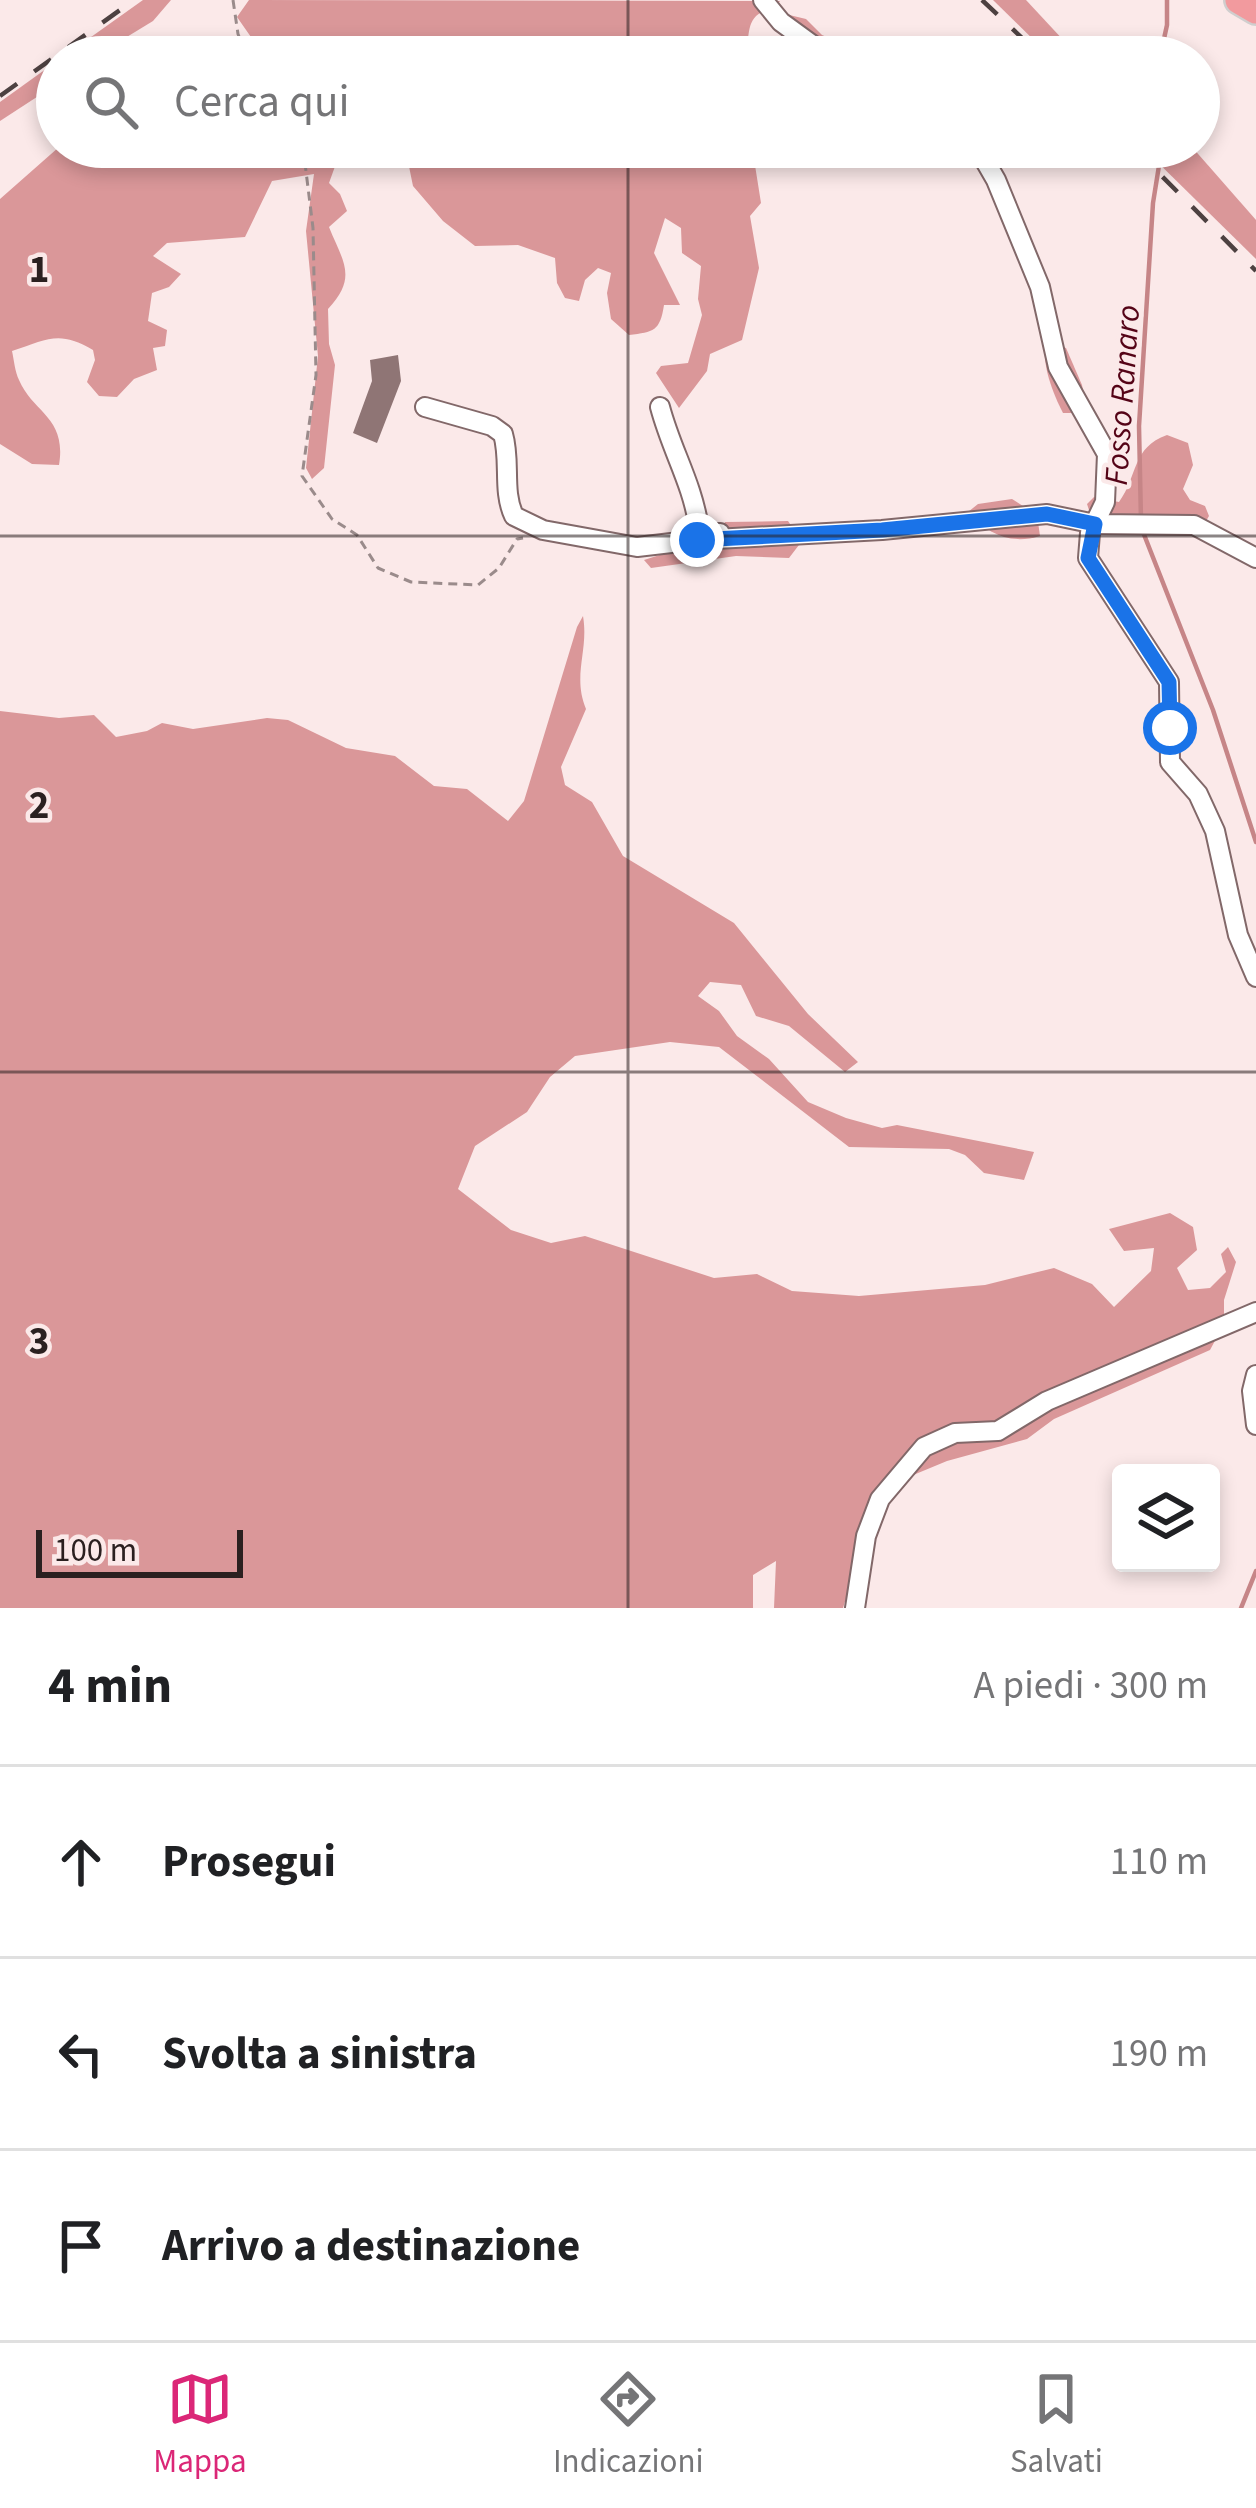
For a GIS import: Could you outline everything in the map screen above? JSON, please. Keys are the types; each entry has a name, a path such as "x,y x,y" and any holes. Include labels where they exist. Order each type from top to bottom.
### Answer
{"highway":[{"path":"1239,0 1256,10"}],"street":[{"path":"763,0 800,36"},
{"path":"989,168 1040,287 1058,367 1107,454 1105,502 1088,558 1169,682 1171,762 1198,794 1210,819 1238,935 1256,977"},
{"path":"425,407 492,426 503,434 511,511 525,523 554,532 637,547 1047,514 1095,524 1194,525 1256,558"},
{"path":"661,407 670,442 693,491 699,528 706,533 739,533 744,538"},
{"path":"855,1608 866,1536 880,1498 924,1447 956,1432 998,1431 1047,1401 1256,1312"},
{"path":"1256,1375 1252,1415 1256,1425"}],"path":[{"path":"232,0 239,36"},
{"path":"306,168 313,228 316,375 302,476 332,519 357,535 378,568 411,582 478,585 499,568 518,539 554,532"}],"shaded area":[{"path":"143,0 171,0 153,21 128,36 92,36"},
{"path":"249,0 780,1 758,14 748,36 250,36 237,17"},
{"path":"993,0 1026,0 1059,36 1030,36"},
{"path":"781,13 806,19 824,36 782,36 774,24"},
{"path":"36,76 36,98 0,121 0,102"},
{"path":"36,167 334,168 329,183 347,211 329,227 345,278 328,309 335,365 324,468 312,479 306,468 318,356 306,231 314,174 272,181 245,237 167,243 153,256 181,274 169,287 152,293 148,321 167,330 165,346 153,348 157,370 134,379 117,397 99,396 87,382 95,360 93,350 81,344 53,338 12,351 25,391 54,426 59,465 32,464 0,444 0,199"},
{"path":"409,168 755,168 761,203 750,216 759,268 742,340 710,354 707,371 679,408 656,373 661,366 688,363 702,315 698,299 701,266 682,253 681,228 665,218 654,253 680,305 664,305 654,329 629,335 611,319 607,293 611,273 598,268 585,280 579,301 565,298 557,283 555,258 518,245 475,246 443,221 413,186"},
{"path":"1163,168 1210,168 1256,220 1256,259"},
{"path":"1046,343 1066,348 1086,406 1078,413 1063,413 1059,405 1047,369"},
{"path":"1167,435 1188,443 1193,465 1183,489 1190,500 1205,506 1206,521 1090,513 1087,504 1094,497 1119,502 1141,455"},
{"path":"1012,499 1037,515 1040,536 1000,536 968,512 978,504"},
{"path":"788,521 802,541 789,558 736,556 651,568 644,560 719,536 725,522"},
{"path":"583,616 580,685 586,709 561,767 565,785 592,802 623,856 734,923 808,1014 858,1062 845,1072 789,1026 756,1016 741,985 710,982 698,996 719,1011 737,1036 769,1059 808,1102 882,1128 897,1125 1034,1152 1024,1180 984,1173 965,1155 949,1149 849,1147 719,1047 670,1042 575,1056 550,1077 527,1112 475,1146 458,1189 511,1230 551,1243 585,1236 714,1278 757,1274 792,1291 859,1296 985,1285 1054,1268 1092,1284 1114,1307 1151,1271 1154,1248 1124,1251 1109,1229 1170,1213 1193,1227 1197,1250 1177,1268 1188,1290 1210,1288 1226,1272 1221,1254 1228,1247 1236,1262 1224,1300 1224,1324 1210,1350 1054,1419 1027,1439 947,1461 906,1478 867,1528 843,1608 774,1608 776,1561 753,1575 753,1608 0,1608 0,711 59,718 94,715 116,737 162,723 193,729 267,718 288,720 346,748 395,756 434,786 467,789 508,821 524,801"}],"building":[{"path":"398,355 401,381 377,443 353,433 372,381 370,360"}],"waterway":[{"name":"Fosso Ranaro","path":"1165,36 1167,0"},
{"name":"Fosso Ranaro","path":"1141,521 1139,426 1159,168"},
{"name":"Fosso Ranaro","path":"1143,532 1213,710 1256,842"},
{"name":"Fosso Ranaro","path":"1241,1608 1256,1571"}],"railway":[{"path":"84,36 134,0"},
{"path":"982,0 1020,36"},
{"path":"0,96 36,70"},
{"path":"1154,168 1256,271"}],"route":[{"path":"697,540 882,530 1047,514 1095,524 1088,558 1169,682 1170,728"}]}
